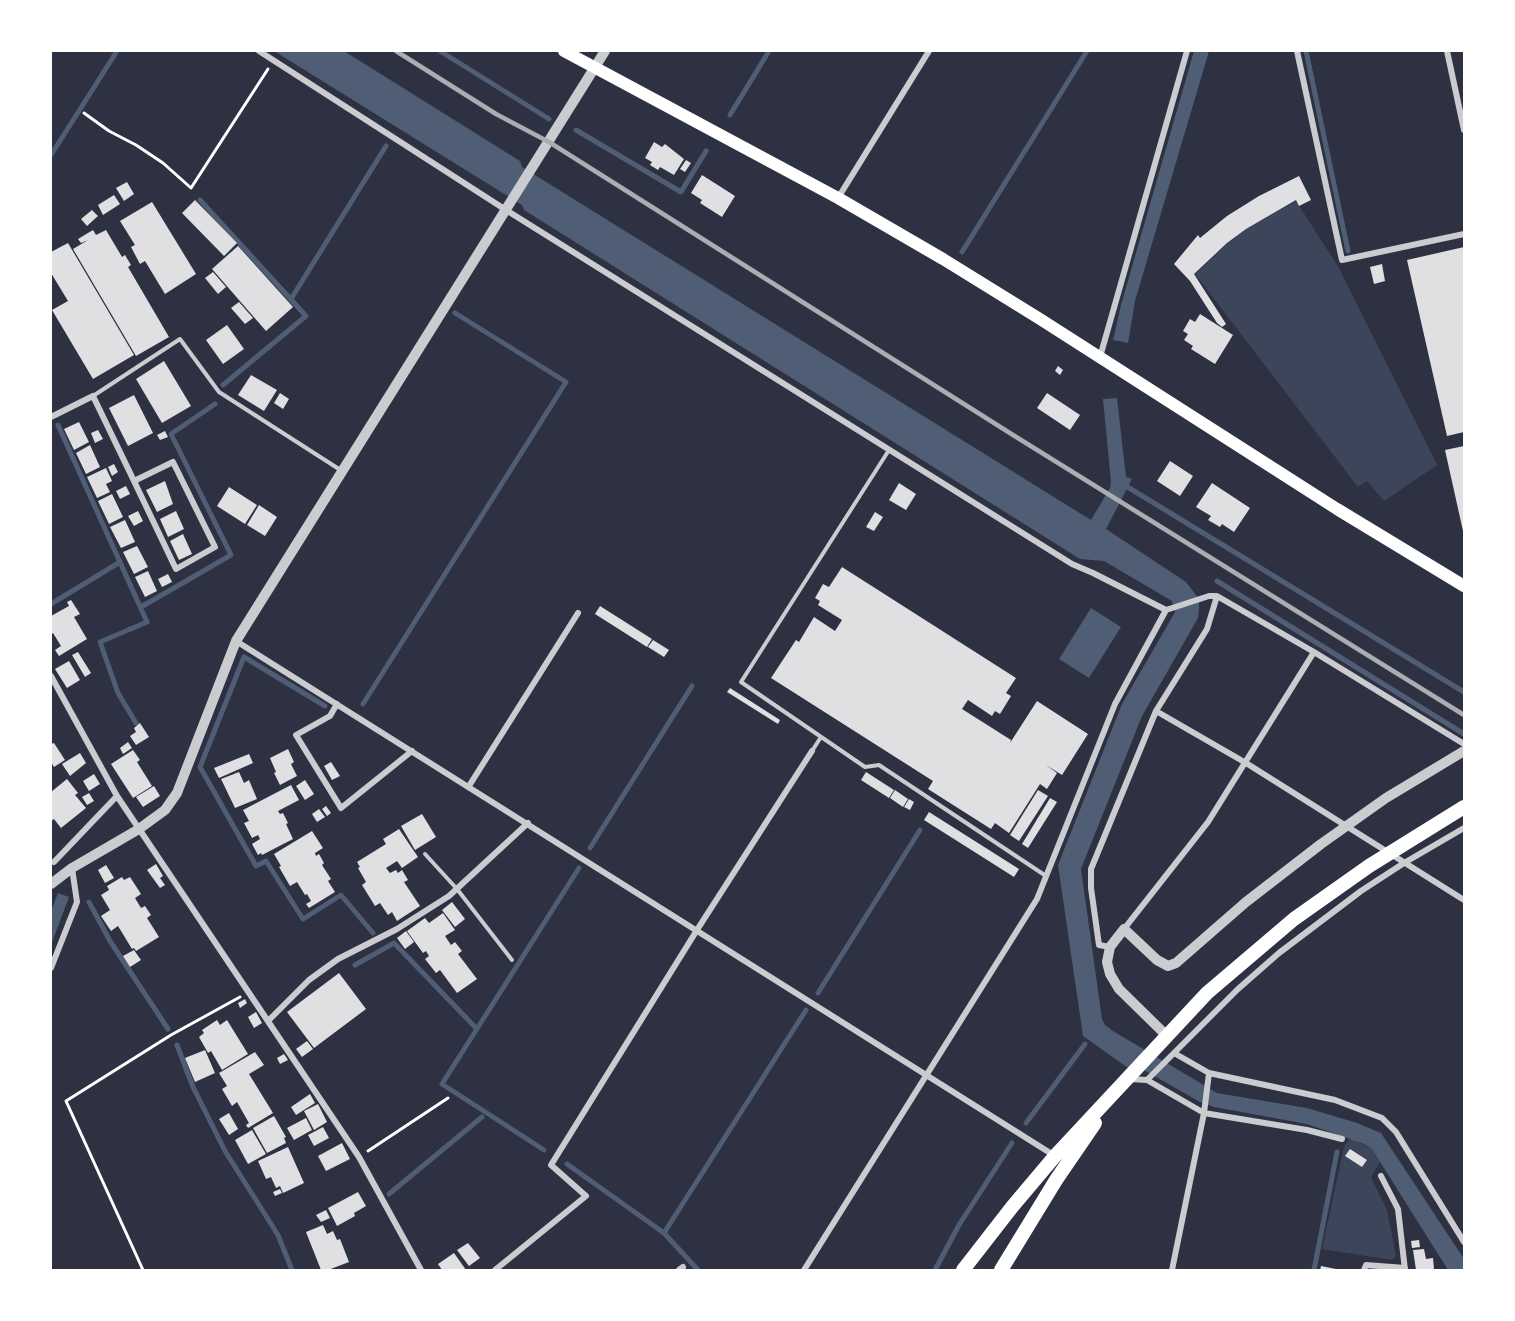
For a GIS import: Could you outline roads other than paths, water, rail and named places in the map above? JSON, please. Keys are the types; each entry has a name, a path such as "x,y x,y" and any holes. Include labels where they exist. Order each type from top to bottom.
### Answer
{"highway":[{"path":"963,1270 1055,1156 1207,993 1294,919 1369,866 1464,807"},
{"path":"1001,1270 1056,1180 1129,1075"}],"main road":[{"path":"564,51 838,198 943,259 1337,509 1464,586"}],"street":[{"path":"259,51 509,206 889,450 1072,564 1168,609 1217,596 1314,652 1464,744"},
{"path":"51,884 72,868 139,829 165,810 177,793 236,641 605,51"},
{"path":"838,198 929,51"},
{"path":"1100,357 1187,51"},
{"path":"1298,51 1342,260 1464,234"},
{"path":"1447,51 1464,130"},
{"path":"51,417 93,396 176,569 215,547 173,462 134,481"},
{"path":"1110,947 1098,945 1091,869 1156,711 1207,629 1217,596"},
{"path":"804,1270 1036,898 1115,704 1168,609"},
{"path":"469,786 578,613"},
{"path":"236,641 1055,1156"},
{"path":"1166,1035 1119,989 1110,974 1107,962 1110,947 1208,822 1314,652"},
{"path":"51,676 117,796 359,1157 421,1270"},
{"path":"337,704 330,716 296,735 341,808 412,751"},
{"path":"1156,711 1246,763 1464,900"},
{"path":"495,1270 586,1196 551,1165 697,930 812,751"},
{"path":"1124,929 1157,960 1168,966 1176,963 1246,902 1321,844 1386,798 1464,751"},
{"path":"54,862 117,796"},
{"path":"269,1020 309,980 338,959 398,929 449,896 528,823"},
{"path":"1146,1080 1238,989 1279,953 1361,891 1464,828"},
{"path":"51,968 77,902 72,868"},
{"path":"1174,1053 1209,1072 1335,1100 1382,1118 1396,1132 1464,1242"},
{"path":"1172,1270 1204,1113 1209,1072"},
{"path":"1129,1075 1146,1080 1204,1113 1307,1130 1342,1139"},
{"path":"1365,1270 1366,1265 1405,1269 1398,1209 1381,1176"}],"lane":[{"path":"93,396 180,339 219,392 343,471"},
{"path":"889,450 741,682 865,767 879,765 1046,876"},
{"path":"812,751 821,736"},
{"path":"425,854 457,889 512,960"}],"waterway":[{"path":"51,155 117,51"},
{"path":"440,51 549,119"},
{"path":"730,115 769,51"},
{"path":"962,252 1087,51"},
{"path":"1306,51 1348,251"},
{"path":"576,130 681,192 706,151"},
{"path":"291,299 386,146"},
{"path":"200,200 306,316 223,385"},
{"path":"363,704 566,382 455,313"},
{"path":"141,607 231,555 171,434 215,404"},
{"path":"58,425 147,622 100,642 118,693 136,723"},
{"path":"1121,483 1464,692"},
{"path":"51,604 120,562"},
{"path":"1217,581 1464,734"},
{"path":"325,706 244,657 200,767 256,866 266,861 303,919 341,895 373,933"},
{"path":"590,848 692,686"},
{"path":"818,993 920,830"},
{"path":"544,1150 442,1084 579,868"},
{"path":"89,902 110,941 168,1029"},
{"path":"355,965 394,943 477,1029"},
{"path":"664,1233 806,1010"},
{"path":"1026,1123 1085,1044"},
{"path":"177,1045 193,1087 225,1151 278,1235 292,1270"},
{"path":"389,1194 482,1117"},
{"path":"935,1270 959,1225 1012,1143"},
{"path":"1314,1270 1337,1152"},
{"path":"567,1164 664,1233 698,1270"}],"railway":[{"path":"396,51 496,114 549,142 1013,435 1464,715"}]}
